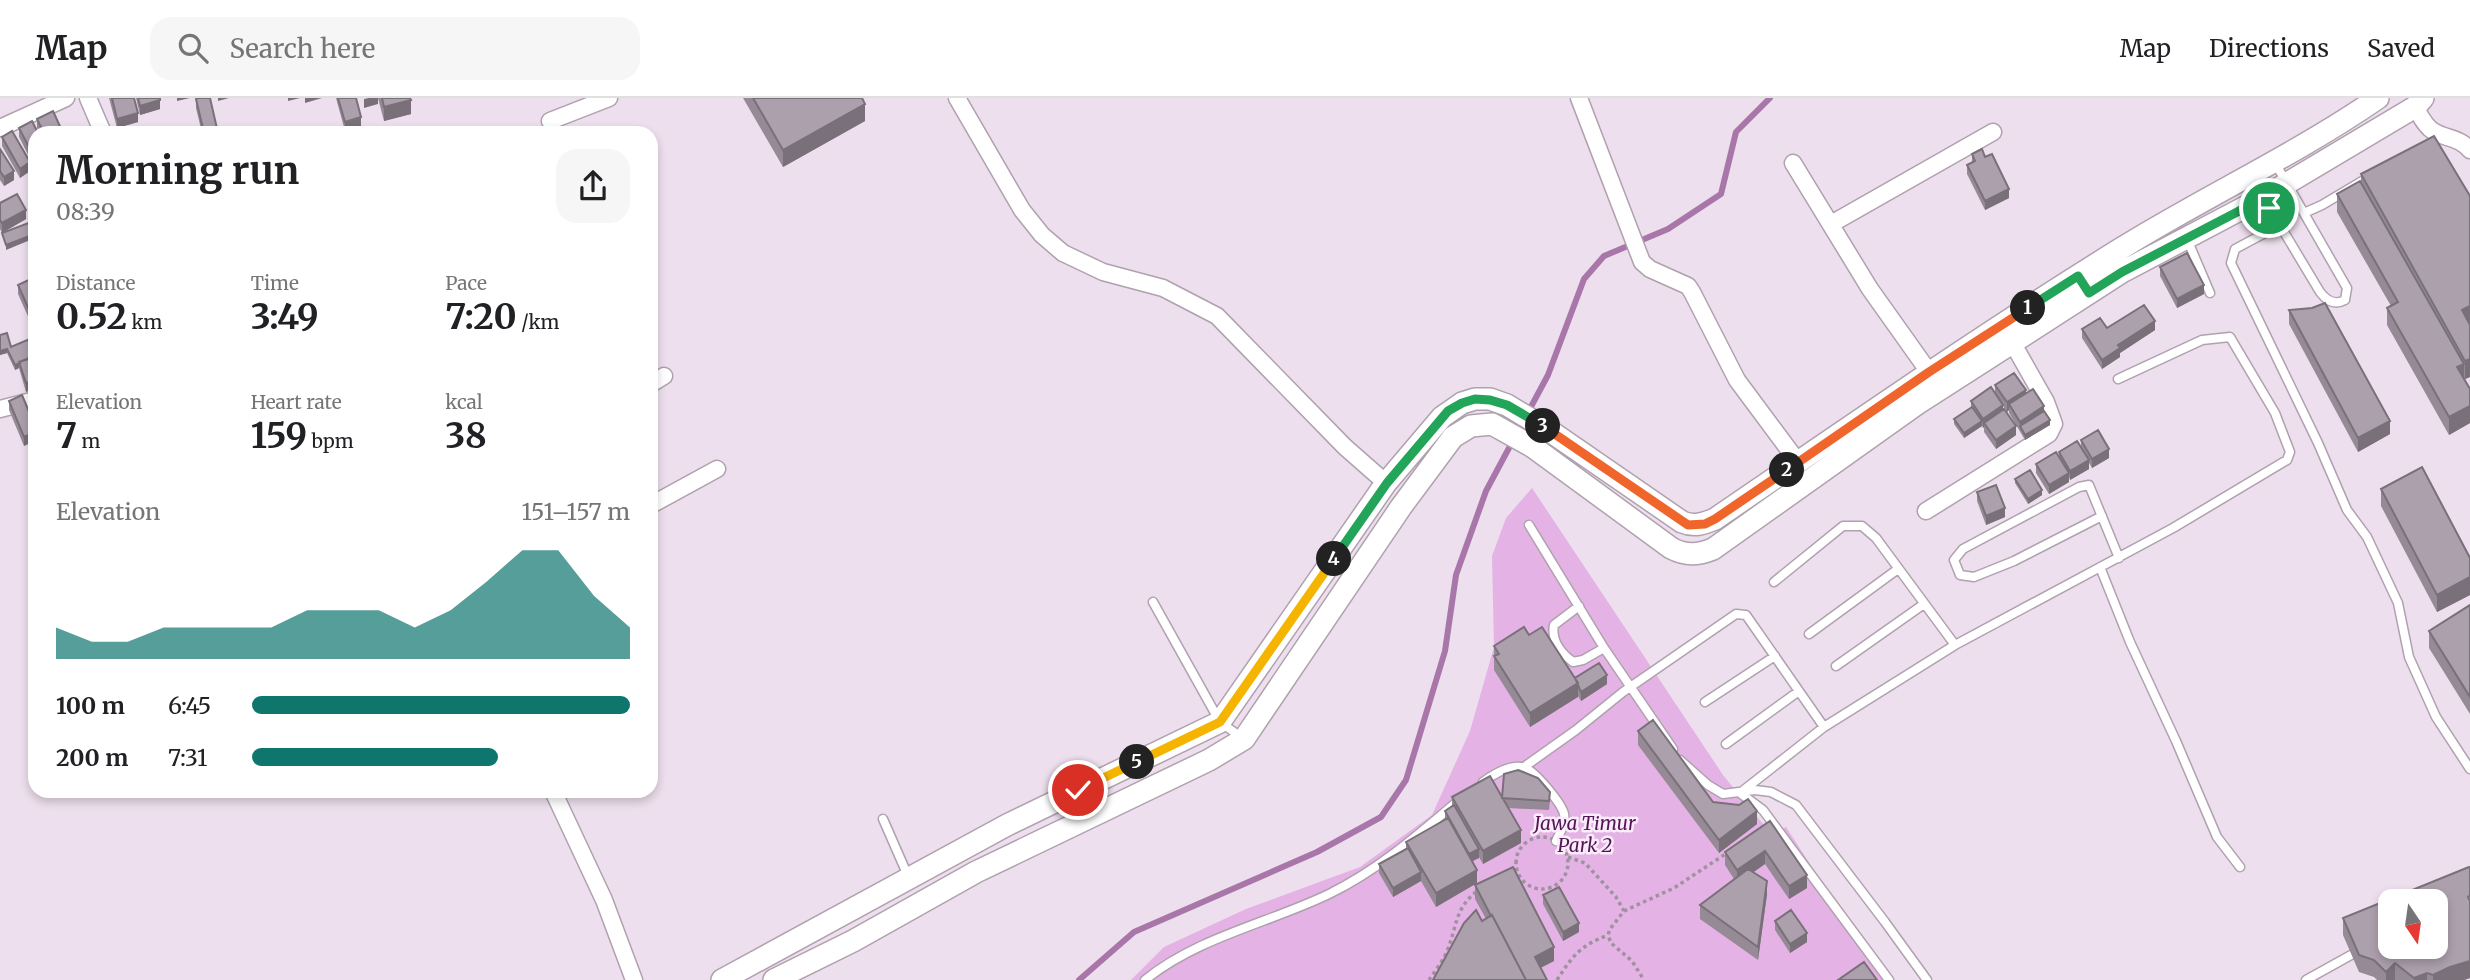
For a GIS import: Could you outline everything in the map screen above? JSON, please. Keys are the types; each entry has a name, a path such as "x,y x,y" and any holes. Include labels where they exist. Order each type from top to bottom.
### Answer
{"street":[{"path":"0,128 66,98"},
{"path":"88,98 100,126"},
{"path":"550,121 609,98"},
{"path":"957,98 1022,210 1042,235 1063,253 1103,272 1163,288 1217,316 1345,447 1387,483"},
{"path":"1579,98 1642,262 1650,269 1688,286 1737,380 1798,462"},
{"path":"774,980 853,941 976,872 1209,760 1244,738 1401,507 1453,437 1471,426 1492,424 1534,448 1671,548 1681,554 1702,553 1713,549 1917,404 2012,342 2084,284 2124,247 2378,98"},
{"path":"722,980 1007,825 1220,722 1387,483 1448,411 1462,403 1475,399 1506,405 1547,428 1688,525 1705,524 1929,372 2084,284 2122,272 2264,198 2419,102 2427,126 2436,133 2459,139 2470,150"},
{"path":"1830,224 1993,132"},
{"path":"1793,163 1870,289 1929,372"},
{"path":"1926,511 2049,435 2054,424 2046,402 2012,342"},
{"path":"0,409 28,402"},
{"path":"1492,424 1506,405"},
{"path":"1534,448 1547,428"},
{"path":"658,502 717,469"},
{"path":"556,798 604,900 634,980"},
{"path":"842,916 853,941"},
{"path":"799,938 810,961"}],"lane":[{"path":"2249,175 2320,292 2327,300 2342,302 2347,296 2347,288 2274,161"},
{"path":"2304,213 2382,171"},
{"path":"2280,225 2235,249 2231,263 2318,443 2347,510 2367,537 2398,603 2409,657 2436,716 2470,769"},
{"path":"2187,239 2210,293"},
{"path":"1740,793 1824,727 1955,645 2174,528 2287,460 2290,452 2275,413 2230,337 2202,340 2118,379"},
{"path":"2102,516 2014,561 1974,578 1960,575 1954,560 1963,549 2079,487 2090,485 2119,558"},
{"path":"1529,525 1604,648 1681,761 1708,785 1723,794 1755,790 1771,792 1796,806 1885,922 1921,978"},
{"path":"1774,582 1843,526 1861,526 1876,538 1955,645"},
{"path":"2101,567 2130,642 2217,838 2240,867"},
{"path":"1810,634 1898,569"},
{"path":"1153,602 1220,722 1244,738"},
{"path":"1836,666 1924,604"},
{"path":"1579,606 1554,625 1552,633 1555,641 1565,656 1573,662 1583,660 1604,648"},
{"path":"1471,789 1494,774 1524,767 1631,687 1736,614 1746,615 1824,727"},
{"path":"1705,702 1775,656"},
{"path":"1726,744 1799,691"},
{"path":"1524,767 1535,774 1564,811 1565,823 1556,841"},
{"path":"1740,793 1763,810 1889,980"},
{"path":"1145,980 1173,961 1213,941 1331,893 1412,841 1461,798"},
{"path":"883,819 909,879"},
{"path":"2306,980 2351,955"}],"path":[{"path":"1537,837 1556,841 1568,857 1564,877 1548,888 1528,884 1517,868 1520,849 1527,841 1537,837"},
{"path":"1644,980 1632,961 1611,943 1608,935 1610,929 1624,911 1674,888 1728,851"},
{"path":"1568,857 1585,863 1616,897 1624,911"},
{"path":"1506,873 1517,868"},
{"path":"1429,980 1447,952 1455,919 1470,896 1478,890"},
{"path":"1557,980 1573,955 1587,943 1608,935"}],"green space":[{"name":"Jawa Timur Park 2","path":"1532,488 1723,775 1772,835 1786,827 1885,980 1131,980 1164,947 1246,909 1360,867 1432,815 1470,731 1494,647 1492,556 1506,518"}],"building":[{"path":"112,98 134,98 138,113 117,119"},
{"path":"138,98 160,98 160,100 140,106"},
{"path":"210,98 216,126 202,126 196,99"},
{"path":"338,98 356,98 361,117 345,122"},
{"path":"382,98 410,98 411,100 384,107"},
{"path":"753,98 862,98 865,104 783,150"},
{"path":"53,111 60,126 40,126 37,119"},
{"path":"32,121 34,126 28,126 28,145 19,128"},
{"path":"12,131 28,159 28,163 20,169 2,137"},
{"path":"2434,136 2470,196 2470,306 2462,310 2470,325 2470,359 2465,361 2361,174"},
{"path":"0,149 14,171 4,177 0,171"},
{"path":"1982,149 1985,157 1992,154 2009,189 1985,201 1967,165 1975,161 1972,154"},
{"path":"2360,181 2464,364 2457,367 2470,389 2470,406 2449,417 2387,308 2398,302 2337,194"},
{"path":"17,194 26,210 2,223 0,203"},
{"path":"28,223 28,237 6,245 2,233"},
{"path":"2187,253 2204,285 2177,299 2160,267"},
{"path":"28,280 28,307 18,285"},
{"path":"2325,303 2390,421 2358,438 2289,310 2312,308"},
{"path":"2144,305 2155,321 2118,345 2120,348 2102,360 2082,329 2100,318 2107,328"},
{"path":"7,333 11,347 28,340 28,359 15,365 7,349 0,351 0,335"},
{"path":"28,359 28,382 26,383 19,362"},
{"path":"2014,373 2026,390 2007,402 1995,385"},
{"path":"1991,387 2003,405 1983,419 1971,401"},
{"path":"2033,389 2044,406 2020,422 2009,404"},
{"path":"22,395 28,409 28,435 24,437 9,401"},
{"path":"1972,407 1982,421 1964,433 1954,419"},
{"path":"2004,409 2016,426 1996,440 1984,423"},
{"path":"2044,411 2050,420 2025,435 2020,426"},
{"path":"2098,430 2109,449 2092,459 2081,440"},
{"path":"2077,441 2089,460 2070,471 2059,452"},
{"path":"2056,452 2069,473 2049,485 2036,464"},
{"path":"2422,467 2470,558 2470,577 2437,595 2381,489"},
{"path":"2030,470 2042,490 2028,499 2015,479"},
{"path":"1996,485 2005,508 1986,516 1977,492"},
{"path":"2470,605 2470,697 2429,631"},
{"path":"1524,627 1529,635 1542,627 1578,683 1530,713 1494,656 1499,654 1494,646"},
{"path":"1599,663 1607,675 1581,692 1575,678"},
{"path":"1653,720 1713,802 1739,805 1748,799 1757,811 1719,840 1638,731"},
{"path":"1518,770 1538,778 1550,792 1549,801 1502,798 1504,774"},
{"path":"1490,776 1521,830 1483,851 1452,797"},
{"path":"1454,805 1479,849 1469,854 1445,811"},
{"path":"1448,818 1477,870 1436,893 1406,842"},
{"path":"1770,821 1807,875 1789,886 1765,851 1737,870 1725,852"},
{"path":"1408,848 1421,872 1393,888 1379,864"},
{"path":"1513,867 1554,947 1535,957 1547,980 1526,980 1475,885"},
{"path":"2470,868 2470,961 2433,975 2427,973 2414,978 2395,963 2386,972 2374,960 2359,955 2343,918 2378,904 2378,959 2448,959 2448,889 2415,889"},
{"path":"1748,869 1767,881 1758,947 1700,905"},
{"path":"1559,887 1579,923 1563,932 1543,895"},
{"path":"1476,910 1482,921 1492,915 1526,980 1433,980 1464,923"},
{"path":"1791,910 1807,933 1790,944 1775,921"},
{"path":"1864,962 1877,980 1838,980"}],"waterway":[{"path":"1079,980 1134,932 1317,852 1381,817 1406,780 1445,651 1456,575 1486,491 1548,375 1584,279 1604,256 1668,229 1721,194 1736,132 1770,98"}],"route":[{"path":"1078,790 1220,722 1387,483 1442,417 1462,403 1475,399 1507,405 1547,429 1682,522 1688,525 1705,524 1929,372 2078,276 2089,293 2122,272 2264,198 2269,208"}]}
